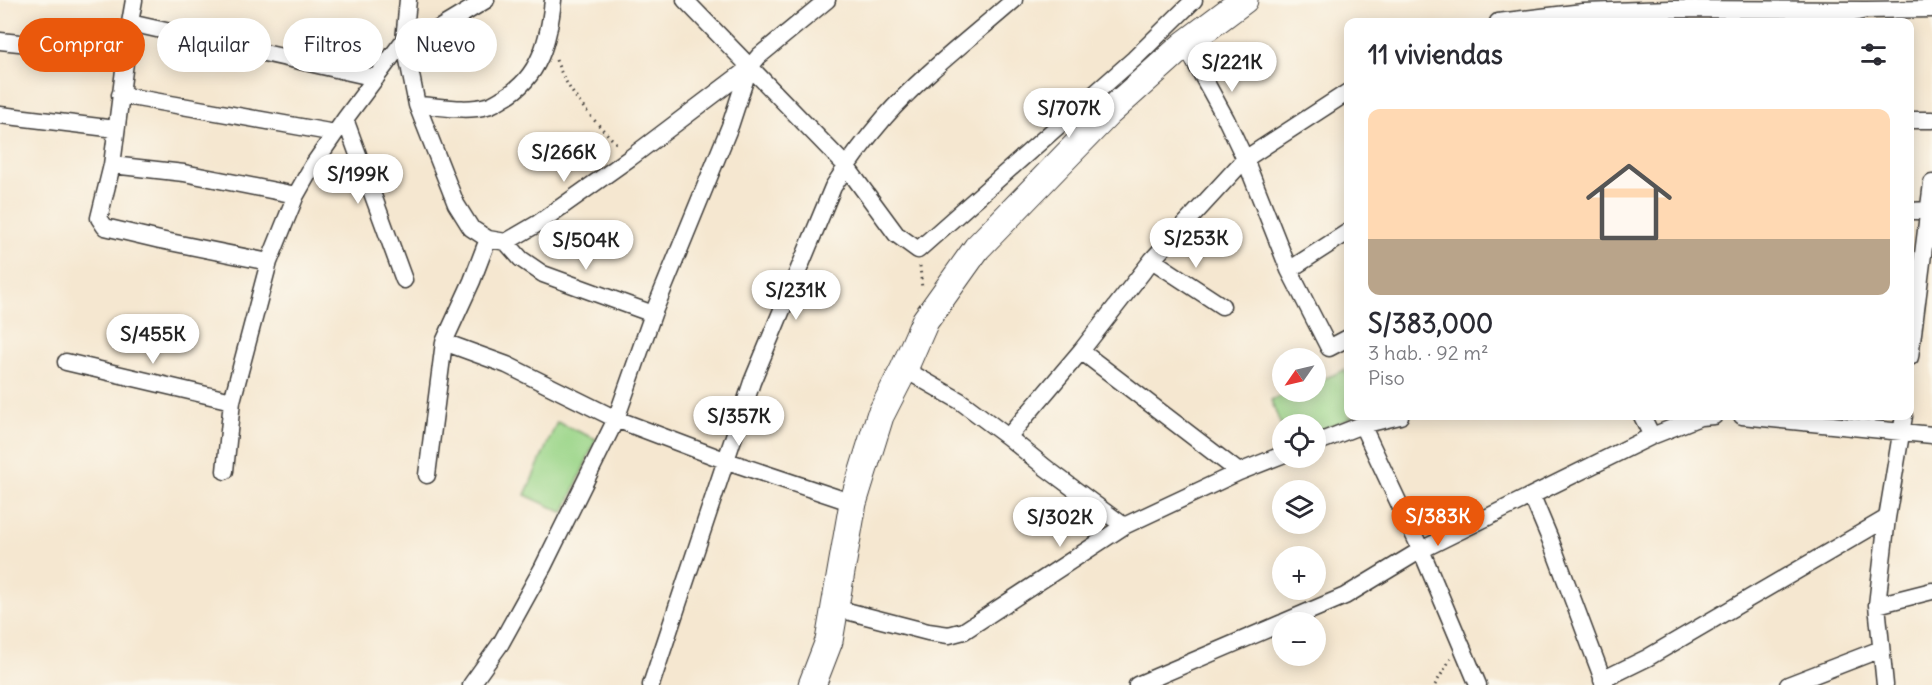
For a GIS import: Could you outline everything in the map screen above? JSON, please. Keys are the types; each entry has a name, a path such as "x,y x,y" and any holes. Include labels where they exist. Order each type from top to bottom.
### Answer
{"main road":[{"path":"812,685 829,641 853,503 880,416 925,321 977,248 1107,114 1185,44 1245,0"}],"street":[{"path":"131,18 134,0"},
{"path":"406,18 408,0"},
{"path":"456,18 486,0"},
{"path":"417,105 462,108 487,106 510,94 524,83 540,61 548,37 553,0"},
{"path":"684,0 846,166 896,234 918,250 1134,59 1194,0"},
{"path":"506,242 537,224 630,158 749,68 759,56 827,0"},
{"path":"651,685 756,371 833,187 846,166 885,117 1014,0"},
{"path":"1532,18 1582,12 1670,9 1932,9"},
{"path":"1832,18 1866,10"},
{"path":"145,26 376,78"},
{"path":"0,41 18,43"},
{"path":"1185,44 1245,159 1289,270 1329,348 1344,340"},
{"path":"225,471 232,401 268,262 296,195 313,165 334,133 395,52"},
{"path":"471,685 501,643 616,419 653,314 730,126 749,68"},
{"path":"123,72 112,165 99,218 105,227 268,262"},
{"path":"411,72 417,105 456,204 471,228 488,239 506,242 521,259 543,274 653,314"},
{"path":"120,95 334,133"},
{"path":"1008,437 1081,351 1152,260 1245,159 1344,95"},
{"path":"0,114 116,129"},
{"path":"345,119 404,280"},
{"path":"1914,120 1932,120"},
{"path":"112,165 184,173 296,195"},
{"path":"1914,320 1932,183"},
{"path":"1914,211 1929,210"},
{"path":"1289,270 1344,235"},
{"path":"427,475 444,342 488,239"},
{"path":"1152,260 1222,306"},
{"path":"444,342 507,364 616,419 727,461 853,503"},
{"path":"1081,351 1239,472"},
{"path":"66,362 232,401"},
{"path":"904,369 960,401 1124,526"},
{"path":"1326,439 1362,425 1383,420"},
{"path":"1644,420 1652,436"},
{"path":"1308,612 1345,596 1421,550 1652,436 1692,420"},
{"path":"1834,420 1903,423 1932,435"},
{"path":"1886,685 1877,605 1887,518 1903,423"},
{"path":"1362,425 1421,550 1478,685"},
{"path":"835,608 928,632 949,634 964,631 1124,526 1272,459"},
{"path":"1532,496 1604,682 1887,518"},
{"path":"1877,605 1932,591"},
{"path":"1137,685 1272,628"},
{"path":"1788,685 1881,649"}],"path":[{"path":"548,37 561,74 578,102 630,158"},
{"path":"918,250 925,321"},
{"path":"1435,685 1459,643"}],"green space":[{"path":"1344,370 1344,420 1346,420 1326,428 1326,414 1276,414 1271,400 1272,402 1326,402 1326,378"},
{"path":"557,422 596,439 564,513 525,495"}]}
